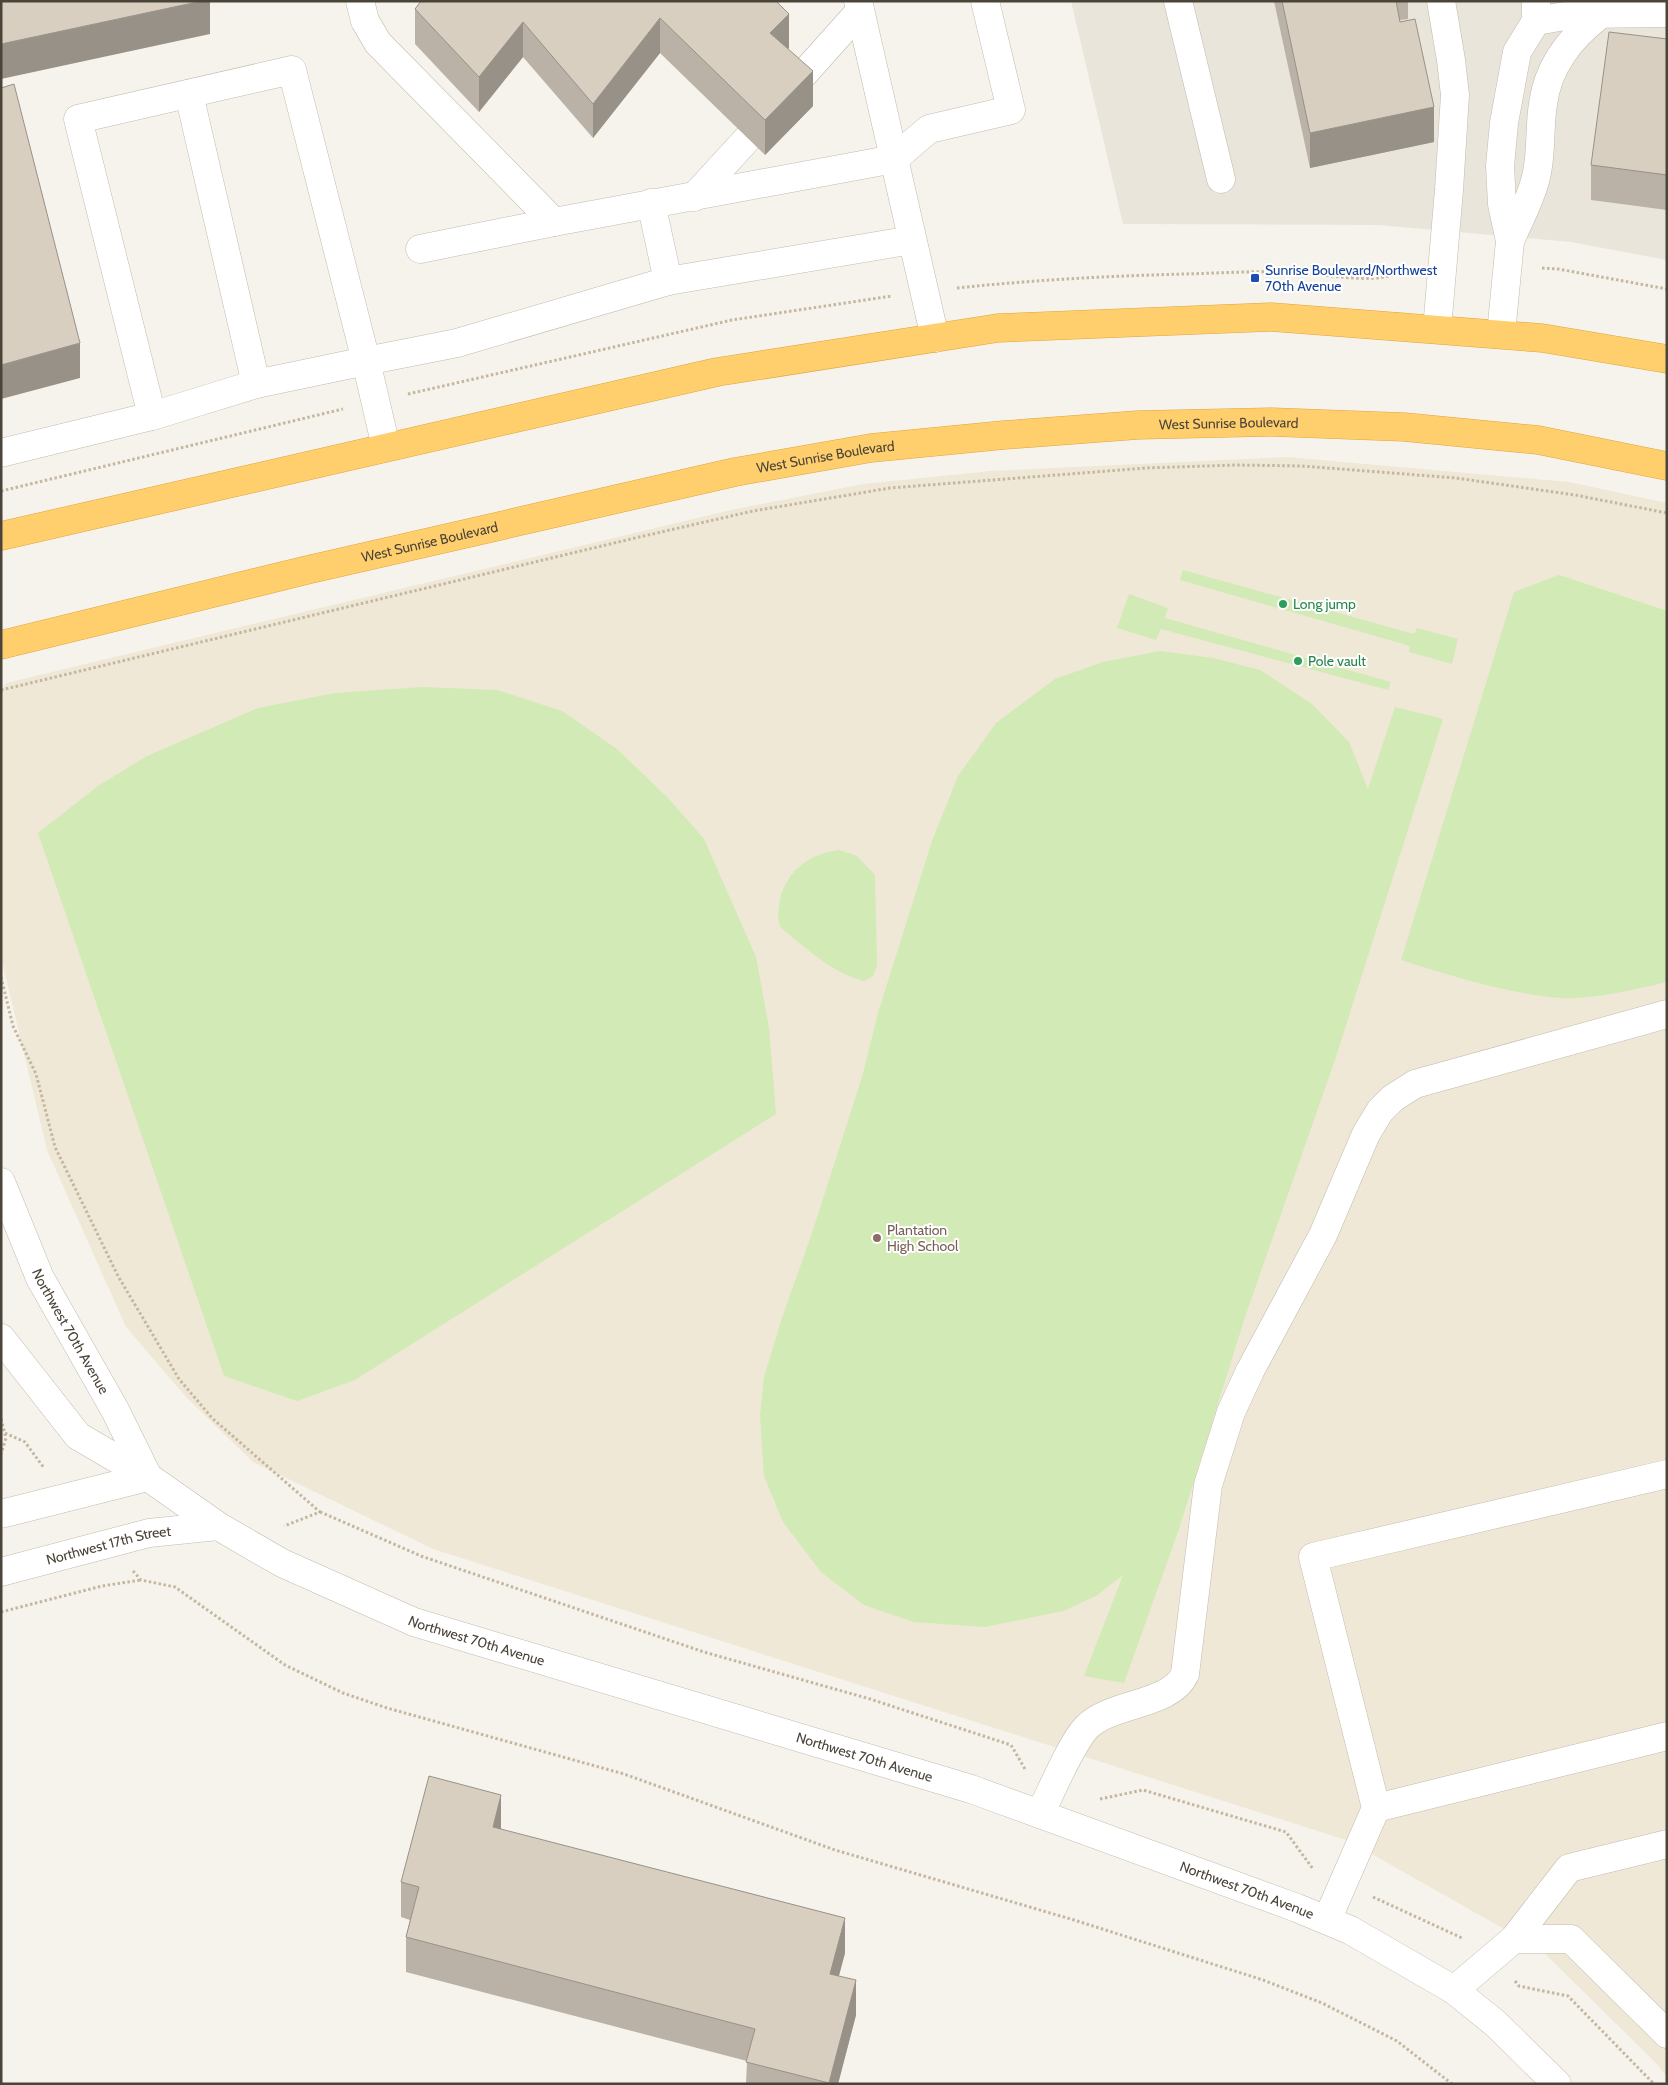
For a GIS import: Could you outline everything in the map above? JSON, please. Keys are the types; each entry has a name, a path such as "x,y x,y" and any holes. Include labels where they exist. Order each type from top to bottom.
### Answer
{"highway":[{"path":"1,536 717,372 998,328 1271,317 1542,338 1667,359"},
{"name":"West Sunrise Boulevard","path":"1,646 307,570 726,474 871,448 1138,425 1271,422 1404,427 1538,440 1667,466"}],"street":[{"path":"360,1 365,21 378,43 554,222"},
{"path":"420,249 554,222 894,159 930,129 1011,110 985,1"},
{"path":"1178,1 1221,179"},
{"path":"1437,330 1449,190 1454,95 1451,60 1440,1"},
{"path":"859,6 935,338"},
{"path":"792,87 859,6"},
{"path":"1501,334 1510,240 1502,194 1500,166 1504,123 1517,52 1536,11 1576,14 1667,13"},
{"path":"1510,240 1536,178 1543,104 1550,73 1564,49 1581,29 1601,14"},
{"path":"152,416 78,118 292,70 386,447"},
{"path":"189,94 256,384"},
{"path":"694,197 748,138"},
{"path":"651,204 668,281"},
{"path":"1,453 152,416 256,384 457,343 668,281 912,240"},
{"path":"1040,1814 1086,1728 1116,1711 1173,1689 1181,1682 1185,1674 1208,1486 1220,1444 1250,1371 1323,1235 1358,1149 1380,1111 1393,1098 1415,1084 1667,1014"},
{"name":"Northwest 70th Avenue","path":"1,1182 40,1278 115,1410 148,1477"},
{"name":"Northwest 70th Avenue","path":"1,1338 78,1436 148,1477 218,1526 282,1563 414,1622 971,1789 1327,1920 1350,1930 1454,1990 1496,2024 1557,2084"},
{"path":"1327,1920 1376,1808 1313,1557 1667,1474"},
{"path":"1,1514 148,1477"},
{"name":"Northwest 17th Street","path":"1,1572 148,1533 218,1526"},
{"path":"1376,1808 1667,1736"},
{"path":"1454,1990 1514,1940 1569,1868 1667,1844"},
{"path":"1514,1940 1570,1939 1667,2034"}],"path":[{"path":"1,690 762,509 890,488 1146,468 1236,465 1302,466 1456,478 1575,495 1667,514"},
{"path":"1,977 14,1026 36,1074 55,1146 118,1276 174,1370 212,1418 320,1512 245,1542"},
{"path":"1,1419 5,1433 1,1454"},
{"path":"5,1433 25,1442 65,1498"},
{"path":"109,1544 141,1580"},
{"path":"1,1612 102,1586 141,1580 175,1587 285,1665 343,1694 624,1774 835,1850 1074,1920 1263,1980 1322,2003 1398,2041 1452,2084"}],"shaded area":[{"path":"1071,1 1667,1 1667,260 1571,242 1378,225 1123,224"},
{"name":"Plantation High School","path":"1287,457 1569,482 1667,503 1667,2077 1655,2062 1541,1950 1349,1841 433,1549 253,1462 187,1398 126,1327 47,1150 1,957 1,692 6,683 731,510 863,484 991,471"}],"green space":[{"name":"Long jump","path":"1183,570 1414,634 1417,628 1458,639 1452,664 1409,652 1410,646 1180,580"},
{"path":"1559,575 1667,611 1667,982 1614,993 1573,998 1540,996 1500,988 1401,960 1514,592"},
{"name":"Pole vault","path":"1129,594 1168,608 1165,618 1391,682 1388,690 1161,629 1156,640 1117,628"},
{"path":"1160,651 1213,658 1260,670 1312,704 1349,742 1368,789 1395,707 1443,719 1336,1057 1245,1317 1179,1529 1124,1683 1084,1676 1123,1575 1096,1596 1063,1611 985,1627 914,1622 864,1605 821,1572 783,1522 764,1476 760,1415 764,1377 781,1321 812,1233 862,1077 878,1013 932,841 958,776 996,723 1055,679 1103,662"},
{"path":"422,687 497,690 562,711 617,749 667,797 704,839 756,957 769,1028 776,1114 355,1380 297,1401 224,1376 38,833 98,786 147,756 258,708 335,693"},
{"path":"839,850 857,856 875,875 877,965 873,976 864,981 841,972 820,959 781,928 778,920 781,894 792,875 807,861 828,852"}],"building":[{"path":"1,1 202,1 1,44"},
{"path":"421,1 776,1 789,14 770,33 813,71 765,120 660,18 593,104 523,22 479,77 415,9"},
{"path":"1282,1 1396,1 1400,22 1415,19 1434,107 1310,133"},
{"path":"1609,32 1667,39 1667,175 1591,165"},
{"path":"14,84 80,343 1,365 1,88"},
{"path":"429,1776 501,1795 493,1827 845,1918 830,1974 856,1980 829,2083 746,2062 755,2029 406,1937 419,1887 401,1882"}],"place":[{"name":"Sunrise Boulevard/Northwest 70th Avenue","path":"1255,278"},
{"name":"Long jump","path":"1283,604"},
{"name":"Pole vault","path":"1298,661"},
{"name":"Plantation High School","path":"877,1238"}]}
